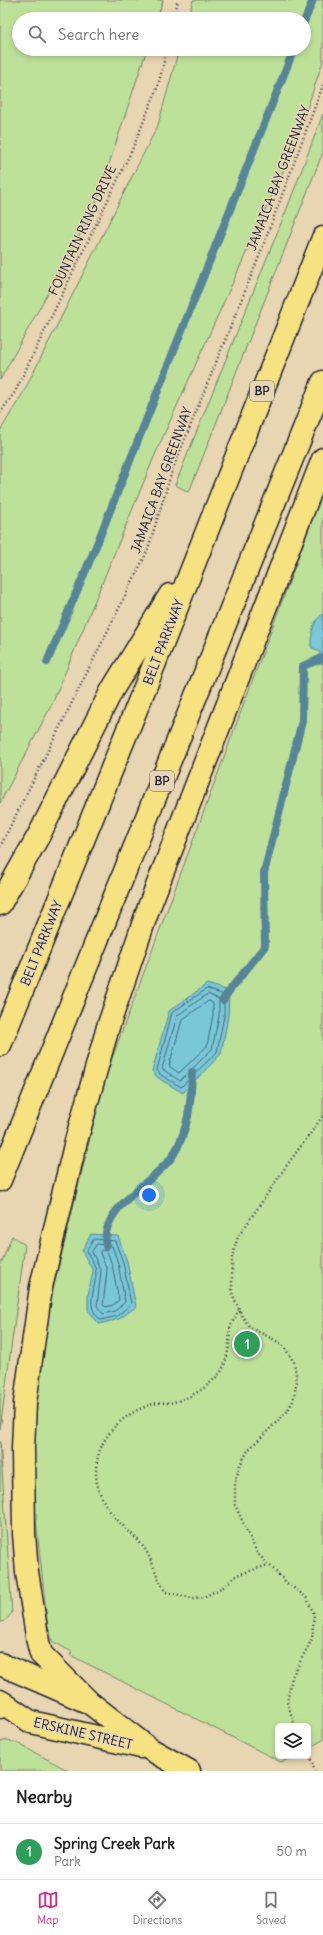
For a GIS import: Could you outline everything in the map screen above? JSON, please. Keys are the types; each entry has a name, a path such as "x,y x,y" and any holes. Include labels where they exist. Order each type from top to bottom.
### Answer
{"main road":[{"name":"BELT PARKWAY","path":"0,1045 323,238"},
{"name":"BP","path":"0,1180 323,382"},
{"path":"90,1703 41,1654 32,1610 27,1572 23,1497 25,1411 29,1362 41,1287 90,1088 127,970 149,907 323,459"},
{"path":"0,904 39,835 112,690 201,544"},
{"name":"ERSKINE STREET","path":"0,1664 90,1703 148,1748 189,1771"},
{"name":"ERSKINE STREET","path":"1,1704 31,1722 148,1748"}],"path":[{"path":"175,12 178,0"},
{"name":"FOUNTAIN RING DRIVE","path":"0,413 15,392 132,150 158,86 165,56"},
{"name":"JAMAICA BAY GREENWAY","path":"0,847 147,552 172,471 260,254 323,85"},
{"path":"294,1723 288,1702 292,1677 312,1639 314,1614 306,1597 268,1565 257,1553 235,1505 235,1482 240,1465 249,1449 286,1413 293,1401 297,1381 294,1362 282,1344 250,1327 239,1310 232,1293 231,1274 232,1257 238,1237 284,1168 323,1116"},
{"path":"239,1310 230,1330 229,1343 220,1372 204,1387 191,1396 173,1402 153,1404 119,1423 99,1449 95,1469 96,1483 104,1501 113,1515 146,1550 159,1581 166,1592 193,1598 204,1597 223,1587 237,1575 268,1565"},
{"path":"311,1759 315,1771"}],"green space":[{"path":"0,0 163,0 159,12 12,12 12,56 145,56 94,209 0,380"},
{"path":"193,0 323,0 323,61 294,147 157,450 53,702 0,803 0,431 23,393 158,125 177,56 311,56 311,12 190,12"},
{"path":"323,114 323,152 189,492 175,485 288,206"},
{"path":"323,491 323,1740 311,1746 311,1723 275,1723 275,1759 70,1655 72,1652 52,1641 50,1631 48,1629 32,1484 38,1389 48,1310 105,1077"},
{"path":"12,1236 25,1245 0,1429 0,1266"},
{"path":"0,1441 12,1613 5,1621 0,1622"},
{"path":"7,1740 17,1743 69,1771 0,1771 0,1742"},
{"path":"275,1759 290,1759 281,1762"}],"water":[{"path":"323,614 323,663 303,666 321,653 311,647 311,642 314,624"},
{"path":"207,984 229,991 228,1017 221,1054 183,1093 158,1078 152,1071 169,1011"},
{"path":"91,1234 118,1236 127,1261 136,1307 119,1319 99,1324 88,1310 88,1295 93,1271 82,1251"}],"waterway":[{"path":"308,12 313,0"},
{"path":"47,662 96,546 291,56"},
{"path":"223,1000 265,946 264,873 302,721 303,666 323,658"},
{"path":"106,1246 106,1232 111,1220 119,1208 129,1197 163,1167 178,1147 186,1127 190,1105 192,1072"}],"place":[{"name":"Spring Creek Park","path":"247,1344"}]}
